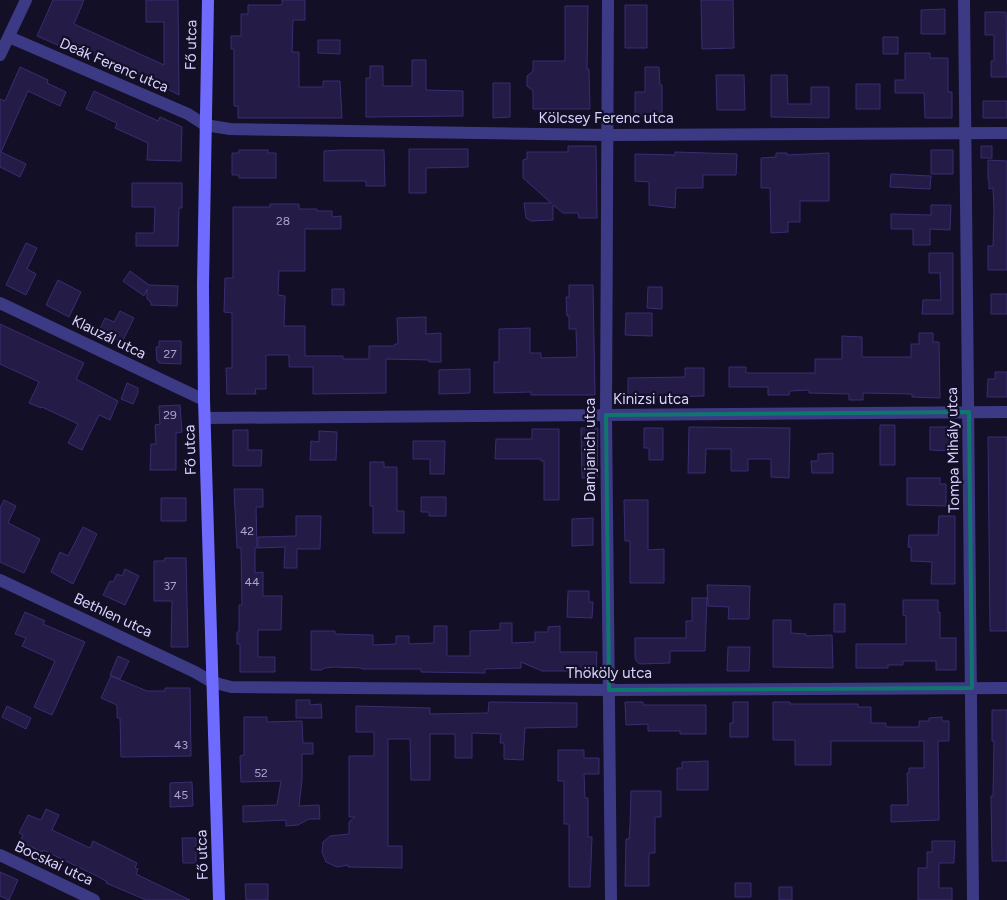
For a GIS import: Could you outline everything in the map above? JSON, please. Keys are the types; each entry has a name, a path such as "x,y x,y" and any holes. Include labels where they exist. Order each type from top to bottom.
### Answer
{"main road":[{"name":"Fő utca","path":"208,0 203,286 204,400 219,900"}],"street":[{"path":"0,55 26,0"},
{"name":"Damjanich utca","path":"608,0 606,415 610,900"},
{"name":"Tompa Mihály utca","path":"964,0 974,900"},
{"name":"Deák Ferenc utca","path":"9,37 188,114 205,125"},
{"name":"Kölcsey Ferenc utca","path":"205,125 230,129 608,135 1007,133"},
{"name":"Klauzál utca","path":"0,303 204,400"},
{"name":"Kinizsi utca","path":"205,418 1007,412"},
{"name":"Bethlen utca","path":"0,580 195,672 212,682"},
{"name":"Thököly utca","path":"212,682 231,686 609,690 1007,688"},
{"name":"Bocskai utca","path":"0,855 94,900"}],"highlighted area":[{"path":"969,412 972,688 609,690 606,415"}],"building":[{"path":"53,0 84,0 74,24 164,65 164,22 146,22 146,0 178,0 179,95 138,74 76,47 74,52 37,36"},
{"path":"282,0 305,0 305,20 293,20 292,52 299,52 299,87 323,87 323,81 340,81 342,118 238,118 238,106 234,106 234,49 231,49 231,36 241,36 241,14 248,14 248,5 282,5"},
{"path":"701,0 733,0 734,48 702,49"},
{"path":"625,5 647,5 647,48 625,48"},
{"path":"565,6 588,6 587,69 589,69 590,109 533,109 533,91 527,86 527,76 533,71 533,61 565,61"},
{"path":"945,9 945,34 921,34 921,10"},
{"path":"985,12 1006,12 1007,77 991,77 991,61 994,61 994,35 985,35"},
{"path":"883,37 898,37 898,54 883,54"},
{"path":"318,40 340,40 340,54 318,53"},
{"path":"905,53 930,53 930,58 948,58 948,92 952,92 952,118 925,118 924,93 895,93 895,80 905,80"},
{"path":"412,60 426,60 426,90 463,91 463,116 366,117 366,78 370,78 370,66 383,66 383,86 412,86"},
{"path":"20,67 48,80 47,83 66,92 60,106 28,91 1,152 26,164 20,177 0,167 0,99 5,101"},
{"path":"645,67 659,67 660,85 662,85 662,117 635,117 635,92 645,92"},
{"path":"716,75 744,75 745,110 717,110"},
{"path":"771,75 787,75 788,104 811,104 811,87 829,87 829,118 771,117"},
{"path":"493,83 510,83 510,117 493,118"},
{"path":"856,84 880,84 880,109 856,109"},
{"path":"94,91 158,121 160,117 182,127 181,161 147,160 148,143 115,128 117,123 86,109"},
{"path":"983,101 1007,101 1007,118 983,118"},
{"path":"568,146 596,146 597,218 579,218 578,213 563,213 553,205 553,220 531,221 526,218 524,203 551,203 523,178 523,160 527,159 527,152 568,152"},
{"path":"981,146 992,146 992,158 981,158"},
{"path":"409,149 468,149 468,167 426,168 426,193 409,193"},
{"path":"239,150 268,150 268,153 276,153 276,178 239,178 239,175 232,175 232,153 239,153"},
{"path":"384,150 385,186 366,186 366,181 324,181 324,151"},
{"path":"931,150 953,150 953,174 931,174"},
{"path":"675,152 737,154 736,175 703,175 703,188 676,188 675,208 649,205 649,182 635,181 635,154 675,155"},
{"path":"776,153 787,153 787,155 829,153 829,201 800,201 800,222 788,222 788,232 771,233 770,188 761,188 761,158 776,157"},
{"path":"988,160 1007,161 1007,270 988,270 988,246 993,246 994,209 993,188 989,189"},
{"path":"891,174 931,176 930,189 890,187"},
{"path":"132,183 182,183 182,208 179,208 178,246 136,246 136,233 154,233 155,207 132,207"},
{"path":"270,204 299,204 299,209 332,211 332,217 341,216 341,229 305,229 305,271 279,271 278,295 285,296 284,326 305,326 305,356 343,356 343,359 369,359 369,346 394,346 398,344 397,318 426,317 426,334 441,333 441,362 386,359 386,393 313,394 313,367 289,367 289,355 266,355 266,389 255,389 256,394 227,394 226,368 232,368 232,313 224,312 225,278 233,278 233,207 270,207"},
{"path":"931,205 951,205 950,230 930,229 930,245 913,245 913,229 891,229 891,214 931,215"},
{"path":"26,243 37,248 27,269 36,274 26,295 6,285"},
{"path":"929,253 953,253 953,314 922,314 923,300 941,300 940,273 929,273"},
{"path":"130,271 149,285 178,286 177,306 151,305 151,302 147,299 147,289 144,296 123,281"},
{"path":"58,280 81,292 69,317 46,305"},
{"path":"569,285 593,285 595,395 531,395 531,392 494,393 494,362 499,362 499,329 530,328 530,353 541,353 541,358 577,357 576,329 569,329 569,316 567,316 566,297 569,297"},
{"path":"648,287 662,287 662,309 647,308"},
{"path":"332,289 344,289 344,305 332,305"},
{"path":"991,294 1007,294 1007,314 991,314"},
{"path":"120,311 134,318 122,342 99,331 105,318 114,322"},
{"path":"626,313 652,313 652,336 625,335"},
{"path":"0,324 84,363 76,379 118,401 110,420 99,415 82,450 68,443 78,424 29,403 39,382 0,364"},
{"path":"919,333 933,333 933,342 939,342 940,398 912,397 912,394 863,393 863,400 849,400 849,394 809,393 809,390 790,391 789,395 768,395 768,387 729,387 729,367 746,367 746,373 815,373 815,359 842,359 842,336 862,337 862,357 911,357 911,344 919,344"},
{"path":"159,341 181,341 181,364 159,363 157,361 156,347 159,347"},
{"path":"685,368 704,368 704,396 628,398 628,378 685,377"},
{"path":"470,369 470,393 439,394 439,370"},
{"path":"995,372 1007,372 1007,397 987,397 988,379 995,379"},
{"path":"127,383 138,388 133,404 121,399"},
{"path":"180,405 182,432 176,433 176,470 150,470 151,444 156,444 155,425 160,424 159,406"},
{"path":"880,425 895,425 895,465 880,465"},
{"path":"689,427 790,428 789,478 771,477 771,459 748,459 748,471 731,471 731,449 706,449 705,473 688,473"},
{"path":"930,427 955,427 954,451 930,450"},
{"path":"581,428 598,428 597,478 582,478"},
{"path":"644,428 663,428 663,460 649,460 649,448 644,448"},
{"path":"532,429 559,429 559,500 544,500 544,461 541,461 541,459 495,459 496,439 532,439"},
{"path":"233,430 248,430 248,450 262,450 261,466 233,466"},
{"path":"319,431 337,432 336,460 310,460 311,441 319,442"},
{"path":"988,437 1007,437 1007,631 990,631"},
{"path":"413,441 445,441 444,474 430,474 430,459 413,459"},
{"path":"833,453 833,473 812,473 811,461 818,461 818,454"},
{"path":"370,462 384,462 384,467 397,467 397,511 404,511 404,533 373,533 373,506 370,506"},
{"path":"907,478 940,478 940,484 946,484 946,506 907,505"},
{"path":"234,489 263,489 263,507 256,507 257,548 255,548 255,573 263,572 263,596 282,596 281,630 258,630 258,657 275,657 275,672 240,672 240,644 237,644 237,632 239,632 239,605 242,605 241,548 237,548"},
{"path":"421,497 446,497 446,516 429,516 429,512 421,512"},
{"path":"161,498 186,498 186,521 161,521"},
{"path":"4,500 16,506 8,523 40,539 24,573 0,562 0,508"},
{"path":"624,500 648,500 648,550 664,549 664,583 630,583 630,541 625,541"},
{"path":"296,516 321,516 320,549 297,549 297,568 284,568 285,547 258,548 258,537 296,536"},
{"path":"939,516 955,516 955,584 931,584 932,562 911,561 911,547 908,547 909,535 938,535"},
{"path":"593,518 593,545 572,546 572,519"},
{"path":"83,527 97,534 73,584 51,572 60,552 68,556"},
{"path":"165,558 186,558 188,647 171,647 172,601 154,601 154,561 164,561"},
{"path":"125,569 139,576 125,605 103,595 110,581 113,582 117,574 122,576"},
{"path":"707,585 750,586 749,619 728,619 729,607 708,606"},
{"path":"568,591 589,591 589,602 593,602 592,618 567,617"},
{"path":"692,598 707,598 705,651 670,651 670,663 640,664 637,662 635,658 635,638 686,638 686,621 692,621"},
{"path":"903,600 938,600 940,638 956,638 956,670 936,670 936,661 903,661 903,665 888,665 888,668 856,668 856,644 906,644 906,616 903,615"},
{"path":"834,604 845,604 845,632 834,632"},
{"path":"25,612 45,621 43,624 85,642 52,715 34,707 55,661 22,646 26,638 15,634"},
{"path":"773,620 791,620 791,633 806,634 806,636 832,635 833,668 773,667"},
{"path":"500,623 512,623 512,643 535,642 535,632 548,632 548,627 560,626 560,652 597,652 596,671 542,671 521,662 521,668 485,669 485,673 421,672 421,669 335,667 311,670 311,631 335,631 335,634 373,635 373,645 396,644 396,636 409,636 409,644 434,643 434,626 447,626 447,656 470,656 470,631 500,630"},
{"path":"728,647 750,647 749,671 727,671"},
{"path":"118,656 129,661 120,679 110,675"},
{"path":"111,676 147,691 165,691 165,688 190,688 191,756 121,757 120,718 117,718 117,705 101,698"},
{"path":"296,700 310,700 310,705 321,704 322,718 296,718"},
{"path":"489,702 577,703 577,727 525,728 523,760 504,759 504,743 500,743 501,734 472,733 472,758 455,758 455,734 430,734 430,780 411,780 410,739 388,739 388,846 402,846 402,868 348,867 348,865 337,867 326,862 322,852 323,842 330,836 349,834 349,822 355,817 349,817 349,756 374,756 374,732 356,732 356,706 430,708 430,714 488,713"},
{"path":"625,702 643,702 643,705 706,705 706,734 680,734 680,731 648,731 648,724 626,725"},
{"path":"733,702 748,702 748,737 730,737 730,723 733,723"},
{"path":"773,702 790,702 790,704 858,704 858,707 871,707 871,723 886,723 886,727 919,727 919,721 929,721 929,718 942,717 942,721 949,721 949,741 938,741 939,820 891,822 891,805 908,805 907,773 909,773 909,768 924,768 924,741 831,741 831,765 795,765 795,740 773,740"},
{"path":"7,706 31,718 26,729 2,717"},
{"path":"992,710 1007,710 1007,861 992,861 991,796 993,796 994,741 992,741"},
{"path":"244,717 267,717 267,722 302,721 303,743 313,743 313,754 302,754 299,806 319,805 320,819 309,819 298,825 286,826 286,820 243,822 243,806 277,805 281,781 241,782 240,756 244,755"},
{"path":"558,750 584,750 584,758 599,758 599,774 584,774 585,798 588,798 588,837 592,837 590,887 569,887 569,824 564,824 564,781 558,781"},
{"path":"708,761 708,790 677,790 677,768 682,768 682,762"},
{"path":"192,782 193,806 170,807 170,783"},
{"path":"631,791 661,791 661,817 655,817 655,853 649,853 649,886 625,886 626,839 629,839"},
{"path":"46,809 59,815 52,830 90,848 93,841 137,863 135,868 138,869 136,874 190,900 146,900 106,883 99,877 43,850 42,852 20,842 23,835 19,833 28,815 41,820"},
{"path":"182,838 196,838 196,863 183,863"},
{"path":"932,841 955,841 954,863 939,863 939,888 952,888 952,900 918,900 918,868 927,868 927,852 932,852"},
{"path":"0,872 18,880 9,900 0,896"},
{"path":"735,883 751,883 751,897 735,897"},
{"path":"245,884 268,884 268,900 246,900"},
{"path":"779,887 792,887 792,900 779,900"}]}
